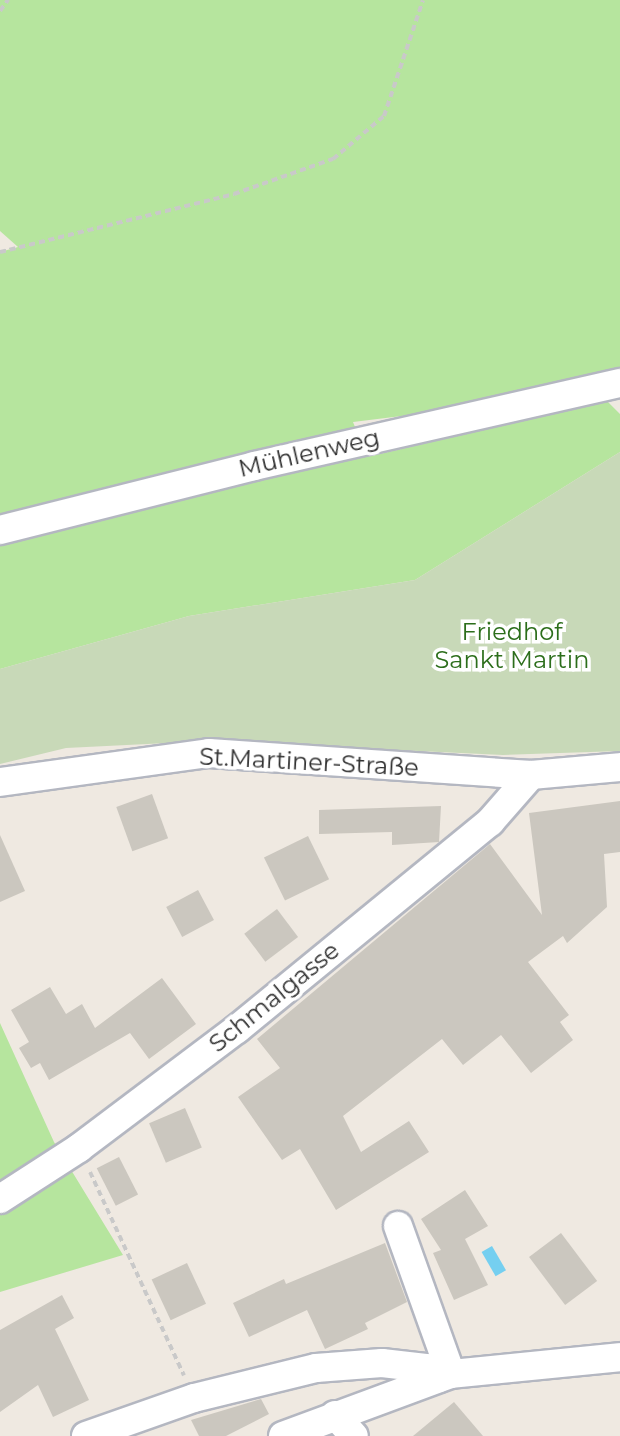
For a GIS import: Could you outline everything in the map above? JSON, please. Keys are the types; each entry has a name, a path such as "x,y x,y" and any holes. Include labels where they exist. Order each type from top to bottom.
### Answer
{"street":[{"name":"Mühlenweg","path":"0,530 254,466 620,383"},
{"name":"St.Martiner-Straße","path":"0,782 209,753 531,775 620,767"},
{"name":"Schmalgasse","path":"0,1199 79,1148 237,1029 490,822 531,775"},
{"path":"398,1226 445,1376"},
{"path":"283,1436 445,1376 620,1357"},
{"path":"86,1436 194,1398 316,1368 382,1363 426,1368 445,1376"},
{"path":"335,1415 354,1436"}],"path":[{"path":"0,11 8,0"},
{"path":"0,252 234,194 333,159 384,116 423,0"},
{"path":"79,1148 194,1398"}],"green space":[{"path":"0,0 620,0 620,371 418,414 353,422 367,457 607,401 620,414 620,452 415,580 189,616 0,669 0,252 18,247 0,231"},
{"name":"Friedhof Sankt Martin","path":"620,452 620,751 503,755 208,741 66,748 0,764 0,669 189,616 415,580"},
{"path":"0,1023 54,1142 123,1255 0,1292"}],"water":[{"path":"492,1246 506,1270 496,1276 482,1252"}],"building":[{"path":"152,794 168,838 132,851 116,807"},
{"path":"620,801 620,852 604,854 607,907 567,943 563,936 528,962 569,1015 560,1022 573,1040 531,1073 501,1035 463,1065 442,1039 343,1116 361,1152 409,1121 429,1152 336,1210 300,1149 282,1160 238,1097 280,1068 257,1039 490,844 542,915 529,813"},
{"path":"441,806 439,842 392,845 392,832 319,834 319,810"},
{"path":"0,835 25,891 0,902"},
{"path":"308,836 329,879 285,901 264,857"},
{"path":"198,890 214,920 182,937 166,907"},
{"path":"277,909 298,937 265,962 244,934"},
{"path":"162,978 196,1024 149,1059 130,1033 49,1080 40,1063 31,1068 19,1048 29,1042 11,1010 50,987 66,1014 82,1004 95,1028"},
{"path":"185,1108 202,1148 166,1163 149,1123"},
{"path":"119,1157 138,1194 116,1206 97,1168"},
{"path":"465,1190 488,1226 465,1239 488,1285 454,1300 433,1253 441,1250 421,1219"},
{"path":"561,1233 597,1281 565,1305 529,1257"},
{"path":"385,1243 407,1302 365,1323 368,1329 325,1349 307,1310 249,1337 233,1303 284,1279 286,1284"},
{"path":"187,1263 206,1304 171,1320 152,1279"},
{"path":"62,1295 74,1318 55,1329 89,1400 53,1417 38,1385 0,1412 0,1330"},
{"path":"261,1399 269,1414 226,1436 199,1436 191,1420"},
{"path":"454,1402 483,1436 413,1436"}]}
